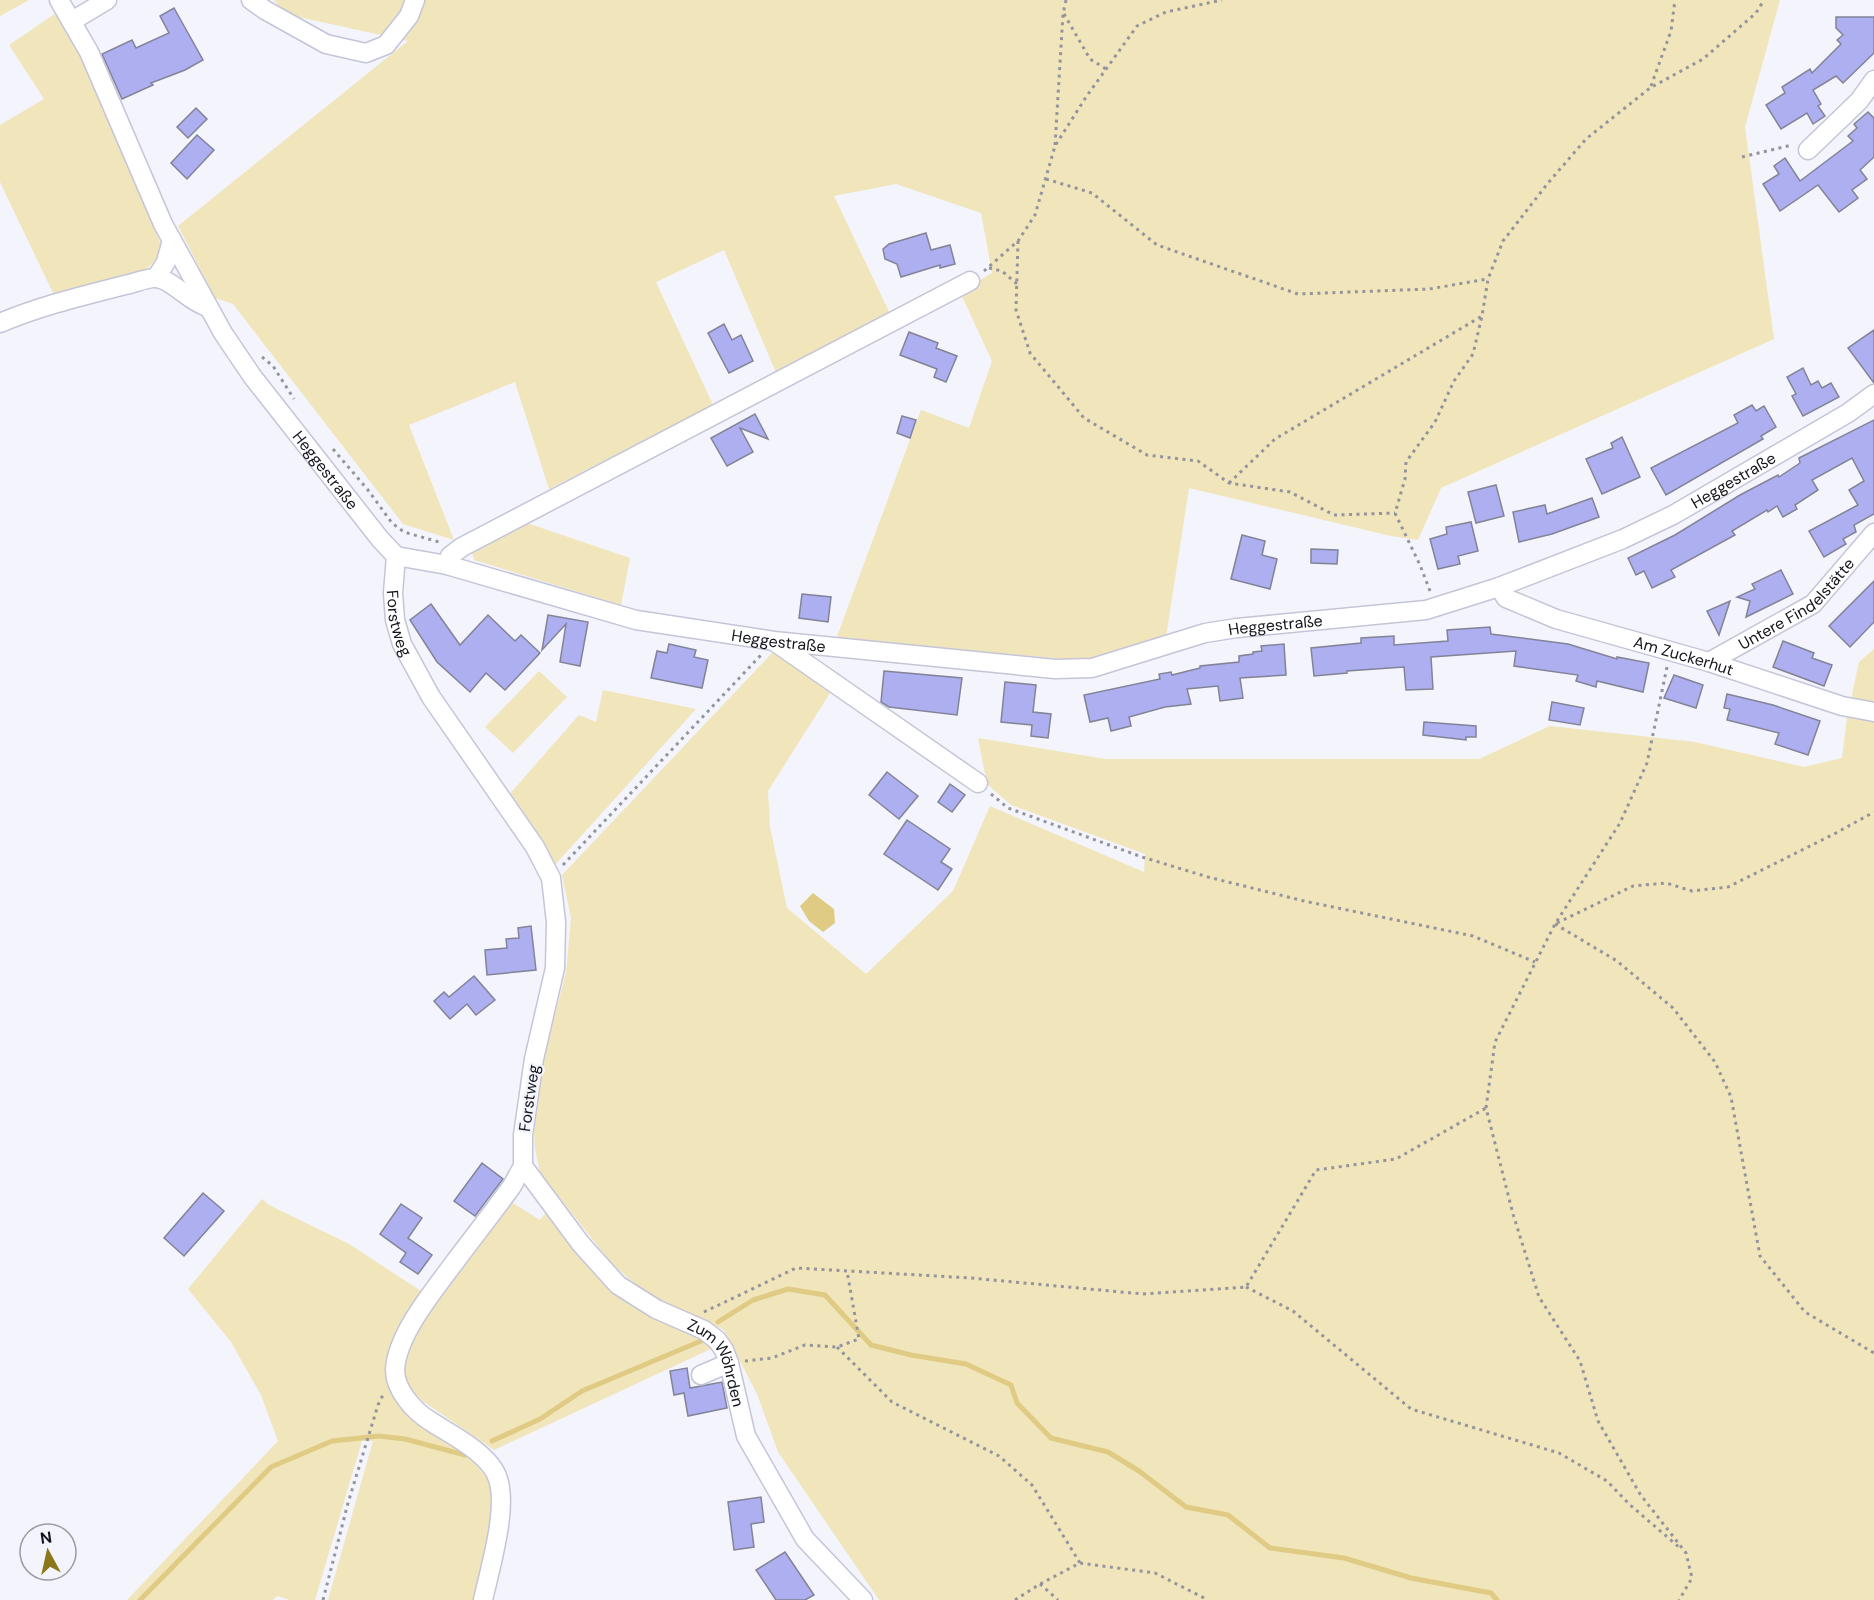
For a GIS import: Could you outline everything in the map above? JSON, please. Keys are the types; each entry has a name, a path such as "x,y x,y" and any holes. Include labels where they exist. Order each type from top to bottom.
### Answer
{"street":[{"name":"Heggestraße","path":"60,0 89,52 163,225 223,333 252,376 380,539 396,556 447,565 636,620 774,641 1055,669 1092,668 1205,633 1426,610 1499,587 1633,535 1673,515 1848,413 1874,394"},
{"path":"72,21 107,0"},
{"path":"251,0 326,44 366,53 386,45 409,16 415,0"},
{"path":"1814,144 1859,101 1874,80"},
{"path":"156,278 166,262 172,240"},
{"path":"0,322 60,301 156,278 173,286 197,304 208,307"},
{"path":"447,565 450,556 462,547 970,281"},
{"name":"Untere Findelstätte","path":"1709,662 1813,604 1874,533"},
{"name":"Forstweg","path":"396,556 394,611 402,644 431,697 535,847 551,878 556,922 555,968 533,1070 523,1135 523,1166"},
{"name":"Am Zuckerhut","path":"1499,587 1506,598 1556,619 1671,650 1842,706 1874,712"},
{"path":"774,641 978,783"},
{"path":"483,1600 498,1530 501,1497 498,1478 491,1465 477,1452 426,1418 411,1404 398,1384 395,1372 397,1359 420,1308 512,1186 523,1166"},
{"name":"Zum Wöhrden","path":"523,1166 581,1244 618,1285 638,1299 704,1330 717,1340 729,1364 746,1436 805,1539 863,1600"},
{"path":"701,1375 729,1364"}],"path":[{"path":"970,281 989,268 1018,241 1035,215 1055,146 1066,0"},
{"path":"1055,146 1137,26 1166,12 1222,0"},
{"path":"1650,88 1671,31 1675,0"},
{"path":"1436,607 1420,565 1395,513 1405,479 1406,462 1435,422 1454,381 1473,354 1488,279 1503,241 1586,139 1650,88 1703,59 1756,13 1764,0"},
{"path":"1064,14 1090,59 1106,69"},
{"path":"1742,157 1814,144"},
{"path":"1046,179 1092,193 1157,245 1298,294 1429,289 1488,279"},
{"path":"1018,241 1016,310 1030,353 1084,418 1147,455 1198,461 1229,483 1290,492 1334,515 1395,513"},
{"path":"989,268 1002,271 1017,284"},
{"path":"1229,483 1275,440 1482,316"},
{"path":"258,355 273,366 297,404"},
{"path":"332,447 392,523 404,532 462,547"},
{"path":"551,878 774,641"},
{"path":"1671,650 1647,764 1620,823 1555,924 1495,1042 1486,1108 1513,1214 1539,1297 1580,1361 1598,1421 1640,1494 1686,1553 1692,1578 1678,1600"},
{"path":"978,783 1008,808 1142,857 1208,877 1293,898 1473,936 1536,963"},
{"path":"1555,924 1633,886 1666,883 1692,891 1728,887 1836,834 1874,812"},
{"path":"1555,924 1617,961 1674,1008 1715,1062 1731,1097 1760,1256 1805,1312 1874,1353"},
{"path":"1246,1287 1316,1170 1396,1159 1486,1108"},
{"path":"686,1322 796,1268 970,1278 1143,1294 1246,1287 1293,1311 1411,1408 1559,1453 1607,1481 1629,1504 1686,1553"},
{"path":"729,1364 772,1358 805,1345 837,1347 859,1339 847,1271"},
{"path":"837,1347 892,1402 999,1456 1032,1485 1080,1563"},
{"path":"323,1600 348,1503 378,1406 395,1372"},
{"path":"1015,1600 1080,1563 1155,1573 1208,1600"},
{"path":"1040,1584 1058,1600"}],"shaded area":[{"path":"0,0 29,0 0,16"},
{"path":"274,0 1780,0 1745,127 1774,339 1441,488 1418,540 1391,536 1189,488 1166,637 1098,657 1076,660 836,639 921,410 969,428 992,361 960,292 992,273 981,213 896,184 834,196 891,316 777,375 724,250 656,282 713,405 549,489 515,382 409,425 454,540 403,524 233,304 215,298 178,226 408,41 285,14"},
{"path":"59,11 83,55 161,245 157,258 148,268 54,295 0,182 0,125 44,99 9,45"},
{"path":"521,521 630,558 621,605 474,560 472,552 476,545"},
{"path":"1874,649 1874,1600 879,1600 778,1452 757,1394 724,1330 646,1293 612,1264 540,1173 534,1131 544,1059 566,972 571,918 562,875 774,651 830,693 768,791 770,827 787,908 866,974 953,891 990,806 1144,872 1145,854 1011,805 987,784 978,738 1105,759 1479,759 1550,726 1695,742 1804,767 1842,758 1847,718 1859,662"},
{"path":"539,671 567,697 513,753 485,727"},
{"path":"603,690 696,709 553,867 508,796 579,715 596,722"},
{"path":"813,893 834,909 835,923 823,932 809,921 800,906"},
{"path":"262,1199 269,1205 349,1244 427,1295 389,1372 474,1457 489,1478 494,1497 493,1516 475,1600 328,1600 373,1441 362,1441 315,1600 290,1600 277,1596 273,1600 127,1600 278,1441 261,1395 231,1342 188,1289"},
{"path":"511,1202 540,1220 547,1211 597,1275 633,1307 682,1329 713,1348 494,1450 421,1400 409,1388 404,1377 403,1364 415,1334"}],"building":[{"path":"174,8 203,60 185,70 151,83 153,85 122,99 102,54 132,40 136,48 169,33 160,16"},
{"path":"1836,17 1874,17 1874,53 1843,83 1836,76 1813,90 1821,104 1818,106 1825,116 1813,124 1807,113 1781,129 1766,105 1785,93 1782,87 1810,69 1812,73 1841,44 1837,40 1843,35 1836,28"},
{"path":"196,108 207,119 188,138 177,127"},
{"path":"1868,112 1874,118 1874,157 1860,170 1867,179 1852,190 1858,198 1839,212 1818,185 1780,211 1763,184 1779,174 1774,166 1785,158 1800,181 1853,141 1848,136 1857,128 1854,124"},
{"path":"197,135 214,150 187,179 171,163"},
{"path":"926,233 931,250 950,245 955,264 940,268 940,265 901,277 897,264 885,259 883,249 889,244"},
{"path":"724,324 732,340 741,335 753,361 729,373 708,333"},
{"path":"1874,330 1874,383 1848,348"},
{"path":"909,332 938,343 936,348 957,356 946,382 934,377 937,369 900,355"},
{"path":"1803,368 1811,385 1818,381 1822,388 1831,383 1839,397 1803,416 1792,396 1796,394 1787,377"},
{"path":"1752,405 1756,411 1764,406 1776,427 1761,436 1763,439 1666,495 1651,468 1738,423 1734,415"},
{"path":"755,414 768,439 740,428 753,452 727,466 711,438"},
{"path":"902,416 916,420 910,438 897,433"},
{"path":"1874,420 1874,514 1854,525 1856,532 1843,539 1846,544 1824,557 1809,531 1858,505 1849,490 1864,481 1852,458 1812,480 1818,490 1795,505 1797,509 1783,517 1777,506 1768,512 1767,510 1732,531 1735,535 1671,570 1675,577 1652,588 1644,571 1636,575 1628,558 1675,535 1740,495 1778,475 1779,477 1800,463 1799,458"},
{"path":"1622,437 1640,477 1602,494 1586,459 1613,448 1611,443"},
{"path":"1496,485 1504,516 1476,523 1468,492"},
{"path":"1592,498 1599,517 1552,534 1519,542 1513,512 1545,505 1547,514"},
{"path":"1471,522 1478,551 1458,556 1460,564 1438,569 1430,539 1447,534 1446,527"},
{"path":"1242,535 1265,541 1262,555 1277,559 1270,589 1231,579"},
{"path":"1311,549 1338,550 1337,564 1311,563"},
{"path":"1781,570 1793,594 1746,617 1750,601 1737,597 1755,589 1752,584"},
{"path":"1874,581 1874,622 1850,647 1829,626"},
{"path":"802,594 831,597 828,622 799,618"},
{"path":"1730,601 1719,635 1707,611"},
{"path":"431,604 460,645 488,615 515,641 521,635 540,653 505,690 486,673 470,692 437,662 410,620"},
{"path":"548,615 588,622 580,666 560,662 566,624 542,650"},
{"path":"1490,627 1491,634 1568,644 1617,659 1617,657 1649,663 1643,692 1597,681 1596,687 1576,681 1578,675 1514,666 1516,651 1431,657 1433,689 1406,690 1404,667 1314,676 1311,648 1361,643 1361,638 1394,636 1394,645 1448,641 1447,630"},
{"path":"1783,641 1814,653 1812,658 1832,665 1824,686 1773,667"},
{"path":"669,644 696,650 694,657 708,660 702,688 651,678 657,651 667,653"},
{"path":"1284,644 1286,675 1240,678 1243,698 1220,701 1218,686 1187,689 1191,704 1165,707 1129,717 1131,726 1111,731 1108,718 1090,722 1084,695 1160,679 1159,674 1171,672 1172,675 1200,668 1200,666 1239,662 1239,656 1262,651 1261,646"},
{"path":"884,671 962,678 957,715 889,707 881,702"},
{"path":"1674,675 1703,685 1696,708 1664,698"},
{"path":"1005,682 1036,685 1033,712 1051,714 1048,738 1031,736 1032,725 1001,722"},
{"path":"1727,694 1773,705 1820,721 1808,755 1775,744 1779,733 1727,720 1730,709 1724,708"},
{"path":"1552,702 1584,708 1580,725 1549,720"},
{"path":"1424,722 1476,726 1476,737 1466,737 1466,740 1423,735"},
{"path":"887,772 918,796 899,819 869,795"},
{"path":"950,784 965,795 952,812 938,802"},
{"path":"907,820 950,849 941,862 952,869 938,890 884,854"},
{"path":"531,926 536,970 487,975 485,950 507,948 506,939 519,938 518,928"},
{"path":"474,976 495,1000 476,1015 467,1004 450,1019 434,1001 444,992 449,997"},
{"path":"482,1163 503,1179 475,1216 454,1201"},
{"path":"203,1193 224,1211 184,1256 164,1238"},
{"path":"401,1204 422,1218 408,1238 432,1255 418,1274 400,1262 406,1253 380,1234"},
{"path":"687,1368 690,1388 722,1382 727,1408 688,1416 684,1393 674,1395 670,1371"},
{"path":"761,1497 764,1522 751,1524 754,1547 734,1550 728,1502"},
{"path":"785,1552 814,1595 805,1600 776,1600 756,1570"}],"waterway":[{"path":"718,1322 753,1300 788,1289 825,1295 871,1345 911,1355 966,1364 1011,1385 1017,1403 1051,1438 1108,1452 1139,1471 1186,1507 1228,1515 1270,1548 1344,1558 1411,1578 1491,1593 1497,1600"},
{"path":"492,1441 540,1419 582,1391 701,1341"},
{"path":"140,1600 271,1467 332,1441 379,1436 405,1439 465,1455"}]}
